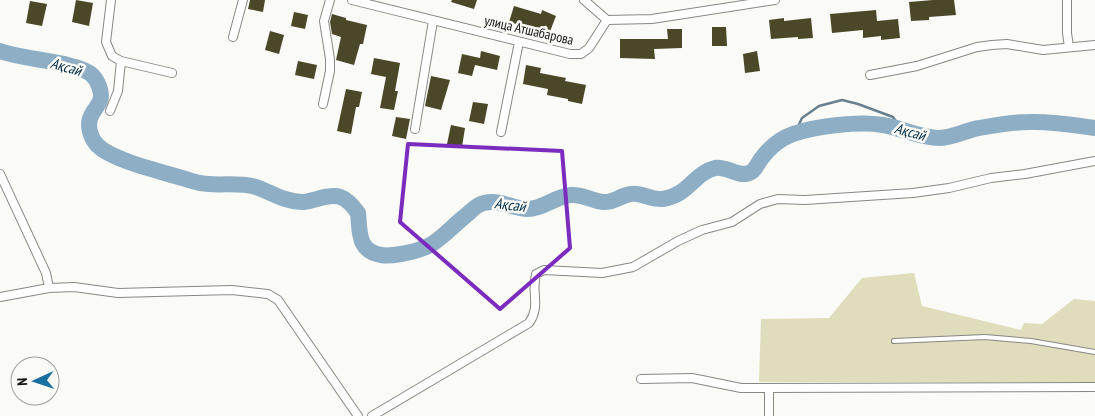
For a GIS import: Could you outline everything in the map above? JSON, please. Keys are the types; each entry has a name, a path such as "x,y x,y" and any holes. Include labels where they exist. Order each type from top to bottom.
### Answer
{"street":[{"path":"111,0 106,42 112,56 121,61 172,74"},
{"path":"233,37 243,0"},
{"path":"323,104 330,59 324,21 330,0"},
{"name":"улица Атшабарова","path":"352,0 570,54 582,54 589,48 606,20"},
{"path":"584,0 606,20 652,19 775,0"},
{"path":"1066,0 1066,33 1069,47"},
{"path":"415,129 433,21"},
{"path":"501,132 519,42"},
{"path":"870,75 917,66 977,47 992,45 1007,44 1043,50 1057,50 1095,45"},
{"path":"110,111 118,91 121,61"},
{"path":"372,416 529,323 536,314 534,282 536,274 544,270 602,273 633,267 678,241 702,230 732,222 760,204 778,199 805,200 913,193 948,188 991,178 1095,162"},
{"path":"0,174 46,273 49,288"},
{"path":"0,297 49,288 74,287 118,293 232,290 268,294 278,300 358,416"},
{"path":"641,379 692,378 740,388 1095,387"},
{"path":"768,416 769,388"}],"lane":[{"path":"894,341 985,337 1095,352"}],"highlighted area":[{"path":"408,144 562,151 570,248 500,309 400,222"}],"shaded area":[{"path":"914,273 922,306 1021,330 1024,323 1042,324 1074,299 1095,301 1095,382 759,382 761,319 829,318 862,278"}],"building":[{"path":"76,0 93,3 89,26 72,22"},
{"path":"250,0 265,0 263,12 248,9"},
{"path":"452,0 477,0 474,9 451,2"},
{"path":"954,0 956,15 929,17 929,20 911,21 909,2"},
{"path":"30,1 47,4 42,26 26,23"},
{"path":"514,6 541,14 542,10 556,16 549,34 523,24 523,26 509,22"},
{"path":"876,10 877,21 898,19 900,38 881,40 881,36 863,38 863,30 832,33 830,14"},
{"path":"294,12 308,15 305,29 291,26"},
{"path":"332,14 346,18 346,20 367,25 363,44 360,44 354,65 336,60 341,37 332,34 330,22"},
{"path":"784,18 784,21 811,18 813,38 771,39 769,20"},
{"path":"712,27 726,27 727,46 712,46"},
{"path":"667,29 682,29 682,48 654,49 655,59 620,58 620,39 668,39"},
{"path":"270,31 284,35 279,54 265,50"},
{"path":"481,51 500,56 497,70 475,65 472,76 458,73 462,54 480,58"},
{"path":"757,51 760,71 745,73 743,54"},
{"path":"374,58 400,63 395,91 398,91 394,110 380,108 386,77 371,74"},
{"path":"298,61 317,65 314,79 295,75"},
{"path":"526,65 541,68 540,73 566,78 565,81 586,85 582,104 547,95 548,89 523,84"},
{"path":"431,76 450,80 441,110 425,106"},
{"path":"346,89 362,92 359,107 356,107 351,134 337,131"},
{"path":"473,102 488,104 484,124 469,121"},
{"path":"396,117 410,119 406,139 392,136"},
{"path":"451,125 465,128 462,147 447,144"}],"waterway":[{"name":"Ақсай","path":"0,51 73,66 91,74 96,80 101,94 99,103 90,118 91,134 97,145 116,157 200,183 248,185 296,202 306,202 330,196 340,197 349,202 358,213 361,239 364,245 373,253 383,255 413,252 430,245 476,207 484,203 496,202 528,209 539,207 571,195 603,202 635,194 658,199 672,197 685,189 702,174 715,168 747,174 755,168 767,151 779,141 793,134 813,129 838,125 873,124 890,126 939,138 979,128 1017,123 1054,123 1095,128"},
{"path":"795,133 802,118 819,106 842,100 893,117 902,130"}]}
